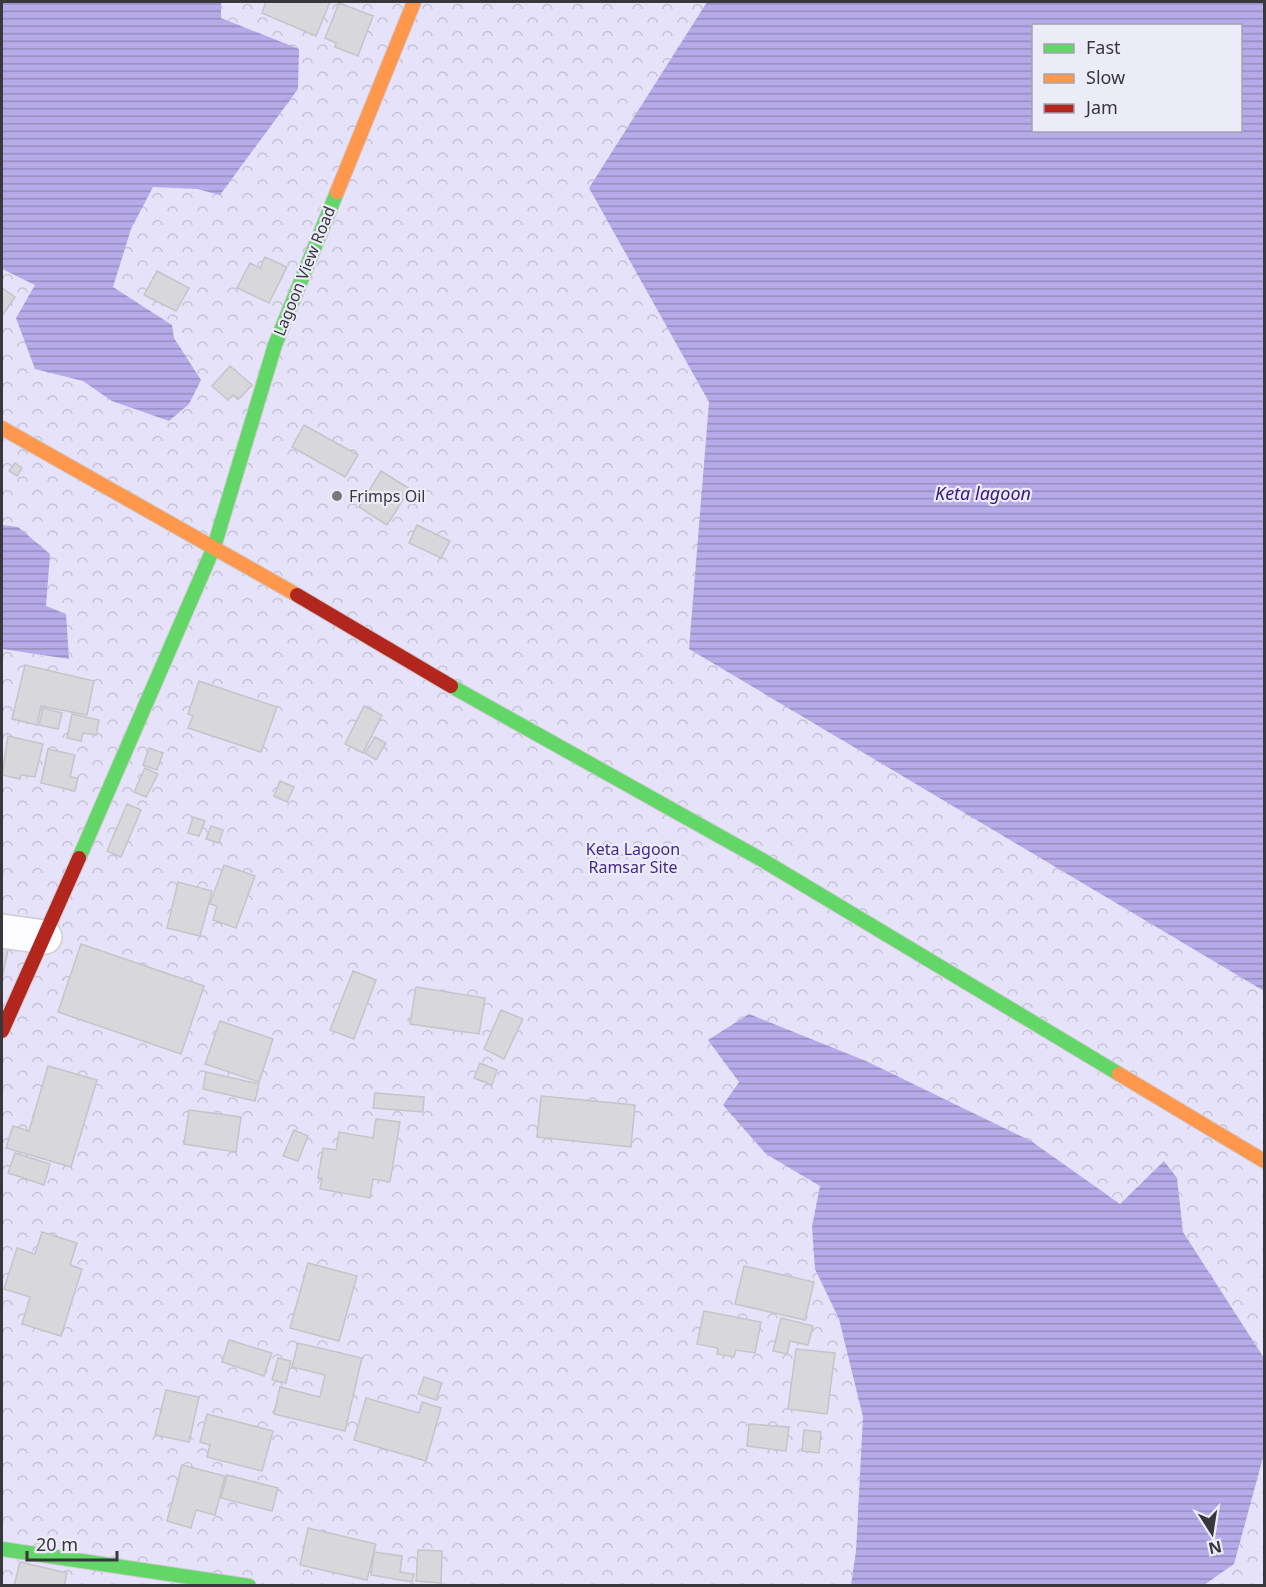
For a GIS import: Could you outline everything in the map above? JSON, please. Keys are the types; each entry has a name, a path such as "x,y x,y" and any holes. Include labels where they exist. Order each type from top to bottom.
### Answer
{"main road":[{"name":"Lagoon View Road","path":"2,1031 214,547 274,345 414,2"},
{"path":"2,428 214,547 544,740 764,861 1264,1161"},
{"path":"2,1549 249,1586"}],"street":[{"path":"2,931 45,937"}],"green space":[{"name":"Keta Lagoon Ramsar Site","path":"2,2 1264,2 1264,1585 2,1585"}],"water":[{"path":"2,2 221,2 221,18 299,49 298,89 220,195 197,189 153,187 131,229 113,287 172,325 174,338 201,380 189,404 169,421 112,401 83,381 35,369 16,318 35,285 2,269"},
{"name":"Keta lagoon","path":"707,2 1264,2 1264,991 689,649 709,402 589,188"},
{"path":"2,525 18,527 50,554 46,606 66,614 69,659 2,649"},
{"path":"749,1014 866,1061 1031,1141 1120,1204 1164,1161 1177,1178 1183,1232 1264,1358 1264,1454 1234,1564 1204,1585 851,1585 856,1551 863,1417 839,1319 815,1269 812,1227 820,1186 766,1154 723,1105 739,1082 708,1040"}],"building":[{"path":"266,2 330,2 316,36 262,13"},
{"path":"339,3 373,16 358,56 335,47 336,43 325,38"},
{"path":"265,257 287,267 269,303 237,288 250,263 260,268"},
{"path":"157,271 189,288 176,311 144,295"},
{"path":"2,288 15,297 2,316"},
{"path":"230,366 252,385 239,399 233,395 228,400 212,386"},
{"path":"304,425 358,455 345,477 292,447"},
{"path":"15,463 22,468 17,476 9,471"},
{"path":"381,471 410,489 387,525 359,507"},
{"path":"417,525 450,541 441,558 409,543"},
{"path":"25,665 94,681 87,715 41,706 37,725 12,719"},
{"path":"199,681 277,707 261,752 188,728 193,716 188,714"},
{"path":"364,706 382,715 363,753 345,744"},
{"path":"43,708 62,713 58,729 39,725"},
{"path":"72,714 99,720 96,735 83,733 81,741 67,738"},
{"path":"8,736 43,744 35,777 21,775 20,779 2,775"},
{"path":"375,737 386,743 376,760 365,753"},
{"path":"149,748 163,753 157,770 143,765"},
{"path":"48,749 75,755 70,777 78,778 75,791 41,783"},
{"path":"145,768 158,774 146,797 134,792"},
{"path":"280,781 294,787 287,802 274,796"},
{"path":"127,804 141,810 121,857 107,851"},
{"path":"193,817 205,821 199,836 188,833"},
{"path":"211,826 223,830 219,843 206,839"},
{"path":"224,865 255,876 236,928 213,920 217,906 210,904"},
{"path":"178,882 212,891 200,936 167,928"},
{"path":"2,938 10,940 2,979"},
{"path":"81,944 204,986 181,1054 58,1012"},
{"path":"353,971 376,980 354,1039 330,1030"},
{"path":"416,987 485,998 479,1034 410,1024"},
{"path":"501,1010 523,1019 504,1059 484,1049"},
{"path":"220,1021 273,1039 259,1082 205,1064"},
{"path":"480,1063 497,1070 492,1085 474,1078"},
{"path":"48,1066 97,1080 71,1167 6,1148 13,1126 29,1131"},
{"path":"206,1072 259,1084 255,1101 203,1089"},
{"path":"375,1093 424,1097 423,1112 373,1108"},
{"path":"541,1096 635,1105 631,1147 537,1137"},
{"path":"189,1110 241,1117 236,1152 184,1144"},
{"path":"376,1119 400,1122 390,1182 373,1179 370,1198 320,1189 322,1178 318,1178 323,1148 336,1150 339,1132 373,1138"},
{"path":"294,1130 308,1136 298,1161 283,1156"},
{"path":"15,1153 50,1164 44,1185 8,1173"},
{"path":"42,1232 77,1243 70,1265 82,1269 61,1336 22,1324 30,1297 4,1289 17,1248 35,1254"},
{"path":"308,1263 357,1276 339,1341 290,1328"},
{"path":"744,1266 814,1282 805,1320 735,1304"},
{"path":"704,1311 761,1322 755,1353 736,1350 734,1357 717,1354 718,1348 697,1344"},
{"path":"781,1318 813,1326 808,1345 790,1341 787,1354 773,1351"},
{"path":"229,1340 272,1353 264,1376 222,1362"},
{"path":"298,1343 362,1358 345,1431 274,1414 280,1387 320,1397 325,1375 292,1367"},
{"path":"796,1349 835,1353 827,1414 788,1409"},
{"path":"278,1358 291,1361 286,1383 272,1380"},
{"path":"424,1377 442,1383 436,1400 418,1394"},
{"path":"166,1390 199,1397 189,1442 155,1435"},
{"path":"366,1398 419,1413 422,1402 441,1408 426,1461 354,1440"},
{"path":"207,1414 273,1431 262,1471 207,1457 210,1445 200,1442"},
{"path":"749,1424 789,1427 786,1451 747,1446"},
{"path":"804,1430 821,1432 819,1453 802,1451"},
{"path":"182,1465 225,1476 215,1515 196,1510 191,1528 167,1521"},
{"path":"227,1475 278,1488 272,1511 221,1498"},
{"path":"308,1528 376,1544 367,1580 300,1565"},
{"path":"418,1550 442,1551 441,1583 416,1581"},
{"path":"374,1552 402,1556 400,1572 414,1574 412,1582 371,1575"},
{"path":"20,1562 67,1573 64,1586 14,1586"}],"traffic: fast":[{"path":"79,858 214,547 275,345 337,192"},
{"path":"451,686 764,861 1119,1074"},
{"path":"2,1549 249,1586"}],"traffic: slow":[{"path":"337,192 414,2"},
{"path":"2,428 297,595"},
{"path":"1119,1074 1264,1161"}],"traffic: jam":[{"path":"297,595 451,686"},
{"path":"2,1031 79,858"}],"place":[{"name":"Frimps Oil","path":"337,496"}]}
